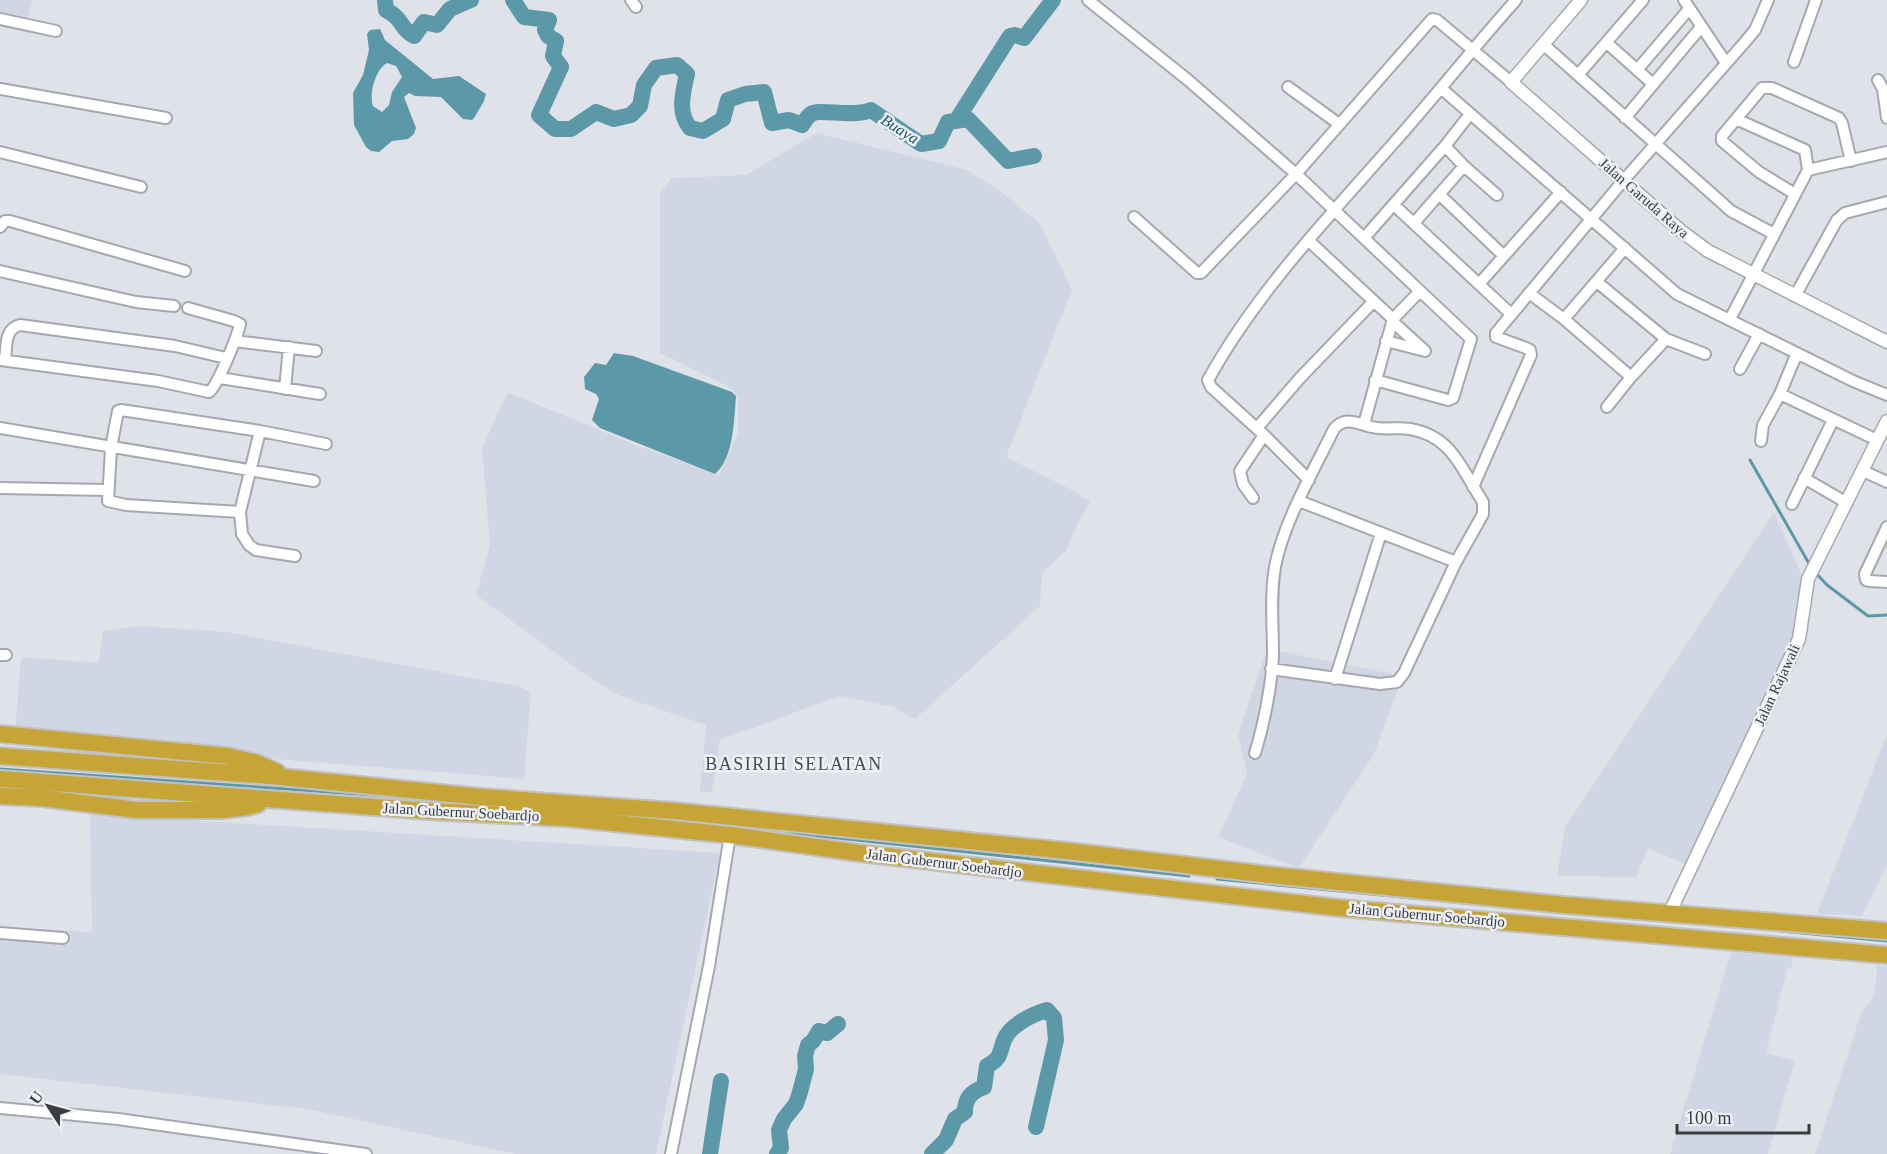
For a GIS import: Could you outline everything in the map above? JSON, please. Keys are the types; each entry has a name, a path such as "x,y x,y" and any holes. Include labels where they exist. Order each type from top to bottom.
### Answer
{"highway":[{"path":"0,734 244,760 292,778"},
{"path":"151,768 153,749"},
{"name":"Jalan Gubernur Soebardjo","path":"0,756 292,778 482,797 573,802 771,820 1584,907 1670,912 1887,931"},
{"name":"Jalan Gubernur Soebardjo","path":"0,779 566,818 730,835 859,853 1340,908 1887,955"},
{"path":"0,796 42,798 136,810 231,809 247,807 270,799"},
{"path":"1199,892 1202,867"}],"street":[{"path":"1088,0 1188,80 1296,174 1471,339 1453,398 1448,400 1375,380"},
{"path":"1309,480 1211,387 1208,380 1255,307 1334,211 1442,89 1471,50 1516,0"},
{"path":"1134,217 1176,256 1197,273 1201,273 1296,174 1432,19 1437,20 1510,82 1581,0"},
{"path":"1578,75 1643,0"},
{"path":"1473,487 1531,357 1530,350 1495,336 1623,181 1755,30 1768,0"},
{"path":"1794,62 1816,0"},
{"path":"1637,70 1686,5 1726,63"},
{"path":"0,19 56,31"},
{"path":"1625,118 1701,27"},
{"path":"1606,43 1653,84"},
{"path":"1543,44 1731,211 1774,234"},
{"path":"1878,80 1883,90 1887,118"},
{"name":"Jalan Garuda Raya","path":"1510,82 1623,181 1708,251 1887,342"},
{"path":"1288,87 1339,124"},
{"path":"1795,194 1759,172 1725,144 1722,136 1764,87 1773,88 1839,118 1851,161"},
{"path":"0,89 166,118"},
{"path":"1442,89 1677,294 1887,395"},
{"path":"1364,238 1470,114"},
{"path":"1731,319 1808,170 1805,150 1736,119"},
{"path":"1445,146 1497,195"},
{"path":"0,152 141,187"},
{"path":"1808,170 1887,152"},
{"path":"1414,223 1464,166"},
{"path":"1479,284 1561,192"},
{"path":"1440,195 1504,256"},
{"path":"1795,296 1836,220 1845,213 1887,201"},
{"path":"1394,205 1511,314"},
{"path":"0,227 5,221 10,221 185,271"},
{"path":"1309,241 1425,351 1386,341"},
{"path":"1564,319 1625,248"},
{"path":"0,271 136,302 174,306"},
{"path":"1597,282 1666,339 1705,354"},
{"path":"1364,424 1393,320 1420,291"},
{"path":"1529,293 1564,319 1631,377"},
{"path":"1253,498 1243,484 1240,471 1260,432 1300,378 1374,301"},
{"path":"188,308 238,322 240,327 220,378 209,392 158,381 3,360 9,332 20,325 175,346 226,358"},
{"path":"1740,369 1759,334"},
{"path":"1607,407 1666,339"},
{"path":"235,341 316,351"},
{"path":"285,389 289,347"},
{"path":"1761,441 1763,425 1780,394 1797,353"},
{"path":"220,378 320,394"},
{"path":"1780,394 1877,440"},
{"path":"240,512 126,505 108,501 111,448 117,413 121,410 260,431 326,444"},
{"path":"1792,504 1833,420"},
{"path":"1255,753 1262,731 1271,669 1275,570 1279,551 1299,501 1337,424 1348,421 1373,428 1412,429 1431,436 1454,453 1483,502 1483,514 1456,562 1404,673 1397,682 1380,684 1271,669"},
{"name":"Jalan Rajawali","path":"1670,912 1799,639 1808,579 1887,422"},
{"path":"0,428 314,481"},
{"path":"260,431 240,512 242,534 252,548 296,556"},
{"path":"1863,471 1887,482"},
{"path":"1804,478 1847,503"},
{"path":"0,488 107,490"},
{"path":"1299,501 1456,562"},
{"path":"1335,679 1381,533"},
{"path":"1885,534 1866,569 1865,577 1869,581 1887,582"},
{"path":"671,1154 710,966 730,835"},
{"path":"0,933 63,938"},
{"path":"0,1108 118,1119 307,1150 366,1154"}],"shaded area":[{"path":"0,0 32,0 26,23 0,17"},
{"path":"817,133 967,170 999,190 1039,223 1072,290 1006,457 1074,491 1090,502 1078,522 1066,551 1042,573 1040,606 915,719 894,707 841,696 811,706 720,739 712,793 700,791 706,725 620,696 587,676 476,595 490,546 482,448 507,394 510,393 635,445 719,476 738,433 738,396 731,388 660,353 660,194 671,178 746,175"},
{"path":"1774,512 1803,578 1797,635 1684,864 1648,848 1636,877 1557,876 1565,827"},
{"path":"142,626 226,632 521,687 531,693 524,779 153,749 15,733 21,657 99,663 103,631"},
{"path":"1267,649 1403,676 1374,754 1299,868 1218,837 1247,774 1238,734"},
{"path":"1887,734 1887,864 1862,916 1817,914"},
{"path":"90,814 720,853 656,1154 516,1154 307,1109 0,1074 0,927 92,932"},
{"path":"1731,952 1793,957 1792,966 1787,970 1766,1053 1795,1061 1768,1154 1670,1154"},
{"path":"1877,965 1887,966 1887,1154 1815,1154 1862,1010 1870,1004 1875,991"}],"water":[{"path":"380,29 385,40 433,79 459,76 486,94 474,118 472,120 463,119 441,97 415,96 409,93 404,97 416,128 414,134 408,139 392,141 379,152 371,151 366,147 354,125 353,93 363,75 369,50 367,34 370,30","holes":["387,63 396,66 402,77 392,92 389,105 382,112 373,106 374,83 383,66"]},
{"path":"614,353 633,356 732,392 736,396 729,448 726,458 715,474 600,428 592,420 599,399 596,394 585,389 584,377 595,363 606,365"}],"waterway":[{"name":"Buaya","path":"385,0 386,10 392,13 414,36 424,22 437,25 450,9 471,0"},
{"name":"Buaya","path":"513,0 524,17 549,20 545,30 548,36 556,41 553,56 561,67 539,115 555,129 571,129 596,112 614,119 631,115 640,106 644,85 656,68 677,65 687,74 682,109 690,128 703,131 723,119 728,100 745,94 764,92 772,123 789,120 802,125 815,112 855,113 871,110 921,144 939,141 948,122 968,119 1008,161 1034,156"},
{"path":"956,121 1010,36 1024,38 1053,0"},
{"path":"1750,460 1811,567"},
{"path":"1815,572 1827,585 1868,616 1887,615"},
{"path":"0,769 402,797"},
{"path":"636,816 1189,876"},
{"path":"1217,879 1527,909"},
{"path":"1781,931 1887,941"},
{"path":"932,1154 946,1140 955,1119 965,1112 970,1096 984,1087 987,1066 998,1058 1007,1035 1023,1021 1047,1010 1054,1018 1056,1040 1036,1127"},
{"path":"777,1154 781,1148 779,1130 784,1119 796,1104 800,1092 806,1069 805,1056 808,1045 819,1031 827,1033 838,1024"},
{"path":"710,1154 721,1081"}],"district":[{"name":"BASIRIH SELATAN","path":"794,764"}]}
